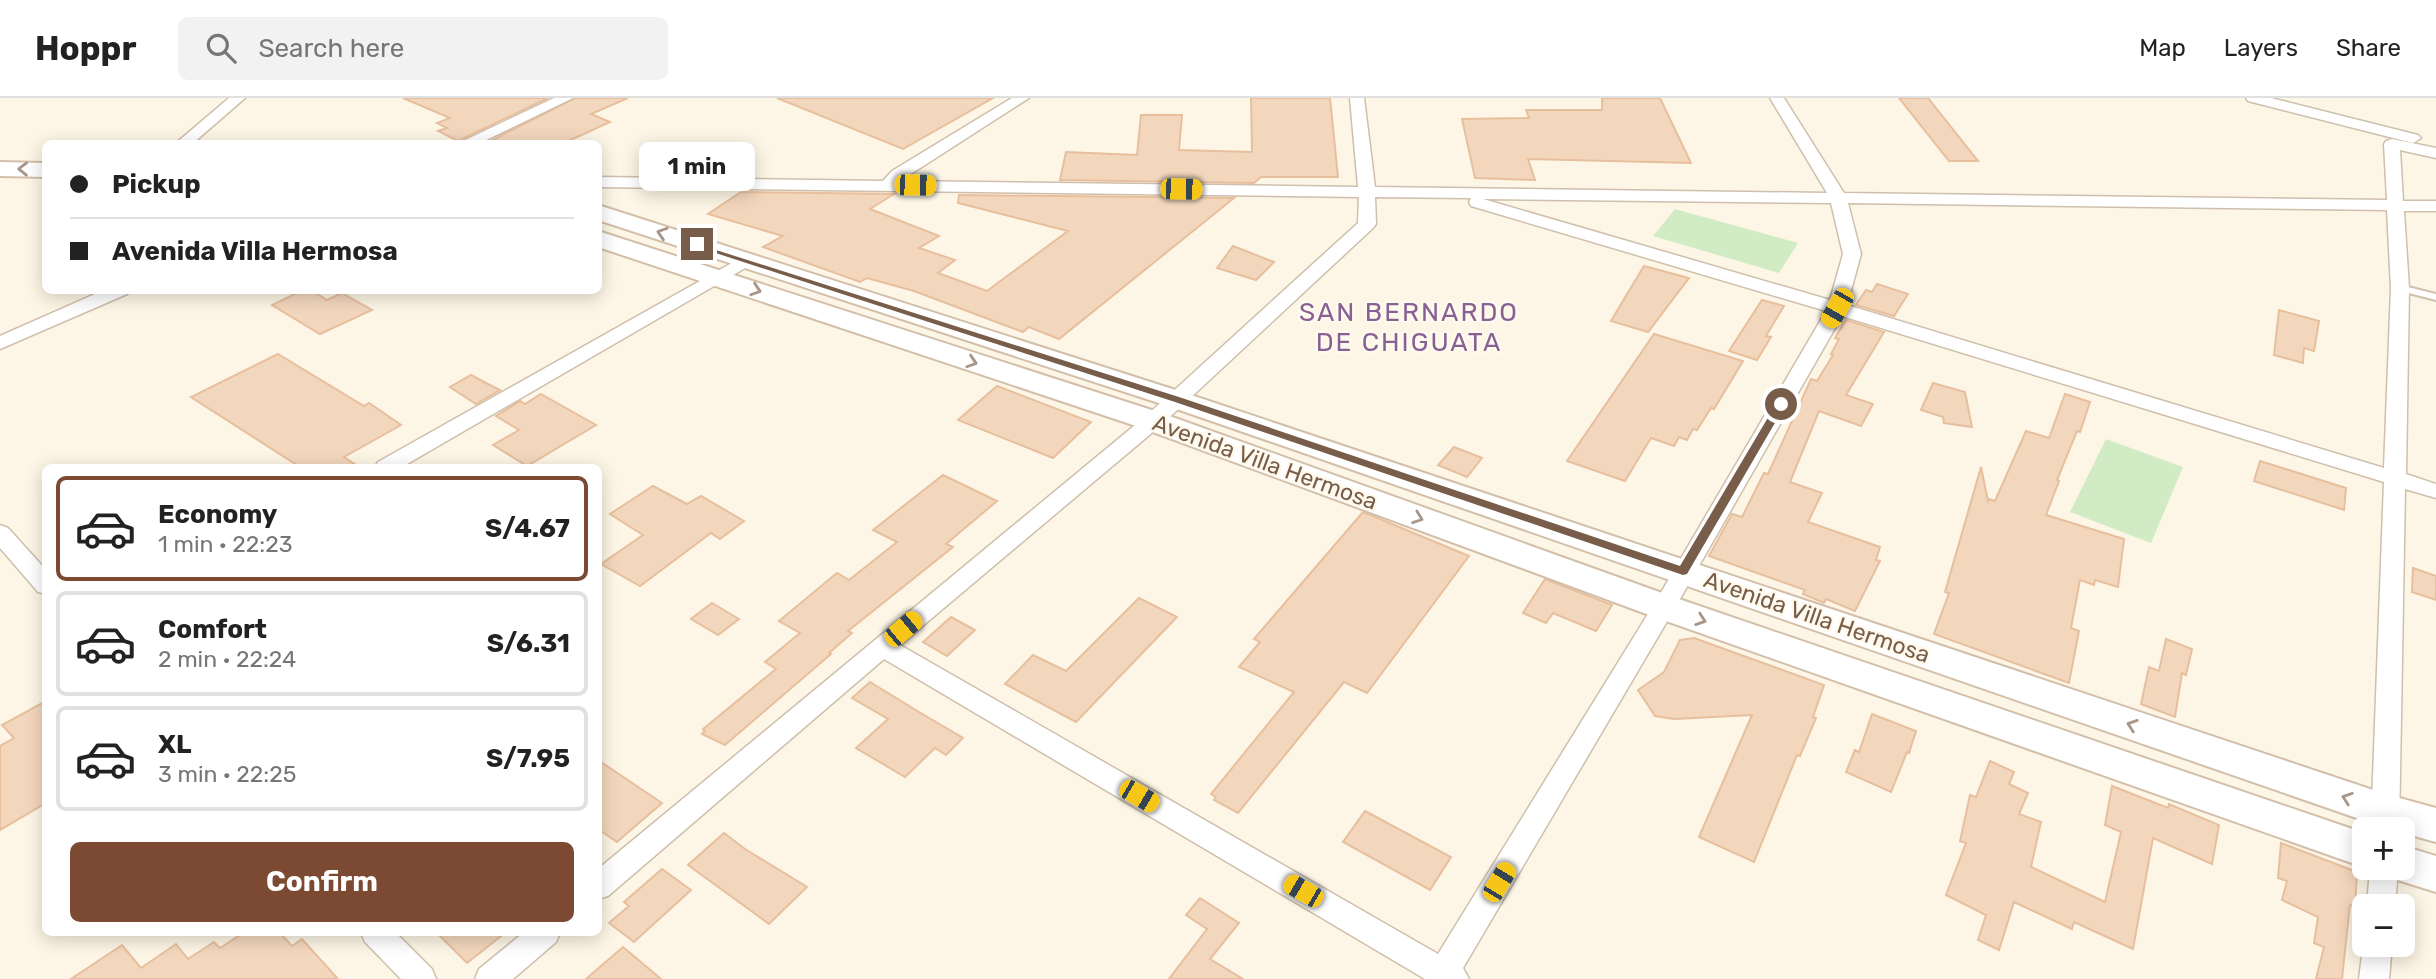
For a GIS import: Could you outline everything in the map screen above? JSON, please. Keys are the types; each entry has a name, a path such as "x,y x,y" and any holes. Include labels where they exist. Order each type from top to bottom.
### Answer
{"street":[{"path":"187,140 238,98"},
{"path":"473,140 566,98"},
{"path":"888,184 898,174 1022,98"},
{"path":"602,884 1178,400 1367,224 1367,191 1357,98"},
{"path":"882,646 1446,977 1837,308 1852,254 1838,197 1777,98"},
{"path":"2253,98 2436,144"},
{"path":"2385,817 2400,288 2392,144 2436,153"},
{"path":"0,169 42,170"},
{"path":"602,182 2436,206"},
{"path":"0,186 42,187"},
{"path":"1449,194 1837,308 2436,491"},
{"name":"Avenida Villa Hermosa","path":"602,213 1178,400 1683,571 2377,817"},
{"name":"Avenida Villa Hermosa","path":"602,239 1153,421 1664,607 2352,847"},
{"path":"391,464 746,260"},
{"path":"0,343 112,294"},
{"path":"0,533 42,581"},
{"name":"Avenida Villa Hermosa","path":"2415,823 2436,825"},
{"path":"2415,867 2436,874"},
{"path":"379,936 421,979"},
{"path":"490,979 541,936"},
{"path":"2374,979 2376,957"}],"lane":[{"path":"2400,288 2436,297"}],"green space":[{"path":"1675,209 1798,243 1779,273 1653,236"},
{"path":"2106,439 2183,467 2151,543 2070,512"}],"building":[{"path":"403,98 548,98 460,140 438,131 447,128 437,123 450,118"},
{"path":"575,98 628,98 591,114 610,122 571,140 493,140"},
{"path":"777,98 993,98 903,149"},
{"path":"1251,98 1330,98 1338,177 1261,177 1254,183 1060,180 1066,152 1137,155 1141,115 1182,115 1179,150 1252,152"},
{"path":"1602,98 1660,98 1691,163 1528,159 1535,180 1475,178 1462,119 1529,118 1526,110 1602,110"},
{"path":"1899,98 1928,98 1978,161 1949,161"},
{"path":"741,192 894,194 870,209 939,236 919,248 955,260 938,273 987,291 1068,231 958,203 959,195 1234,198 1059,339 1029,327 1023,332 914,291 867,278 860,282 763,247 783,236 708,214"},
{"path":"1233,246 1274,262 1256,280 1217,268"},
{"path":"1644,266 1689,278 1648,332 1611,321"},
{"path":"1877,284 1908,294 1894,316 1856,305 1866,290 1872,292"},
{"path":"295,294 317,294 327,300 344,294 372,310 320,334 272,305"},
{"path":"1762,300 1784,306 1766,336 1771,337 1757,360 1729,351"},
{"path":"2279,310 2319,321 2314,351 2304,348 2303,363 2274,355"},
{"path":"1846,320 1884,332 1846,395 1873,404 1861,426 1819,411 1790,482 1822,493 1808,522 1880,547 1876,560 1880,561 1855,611 1826,599 1824,603 1803,594 1805,590 1709,556 1732,514 1742,517 1764,473 1768,474 1811,379 1817,381 1833,355 1831,354 1839,339 1835,338"},
{"path":"1654,334 1743,361 1714,409 1711,408 1697,430 1693,429 1687,440 1679,437 1674,446 1651,438 1625,481 1567,461"},
{"path":"278,354 364,406 369,403 401,425 344,457 354,464 295,464 191,397"},
{"path":"471,375 500,390 476,404 450,387"},
{"path":"1933,383 1965,392 1972,427 1944,423 1943,417 1921,410"},
{"path":"997,386 1091,422 1053,458 958,420"},
{"path":"541,394 596,425 530,464 524,464 493,445 519,430 496,416 520,401 525,404"},
{"path":"2065,394 2090,402 2080,432 2077,431 2057,480 2059,481 2046,515 2124,539 2118,587 2095,580 2094,585 2080,580 2071,628 2079,631 2069,683 1934,634 1949,593 1945,592 1981,467 1988,501 1995,501 2026,431 2049,438"},
{"path":"1454,447 1482,458 1467,477 1438,465"},
{"path":"2260,461 2346,488 2344,510 2254,481"},
{"path":"943,475 997,501 946,544 953,547 848,631 852,633 829,653 831,654 725,745 702,734 705,731 703,729 776,669 765,662 800,633 779,621 837,573 849,580 897,542 873,530"},
{"path":"653,486 687,504 701,496 744,521 720,539 711,533 640,586 602,565 643,535 610,514"},
{"path":"1363,512 1469,556 1367,693 1344,682 1238,813 1214,800 1216,797 1211,794 1294,692 1239,667 1260,642 1254,639"},
{"path":"2413,568 2436,576 2436,600 2412,592"},
{"path":"1545,579 1612,605 1596,631 1553,613 1546,623 1523,613"},
{"path":"1139,598 1177,617 1076,722 1005,684 1033,655 1066,671"},
{"path":"712,603 739,619 718,635 691,619"},
{"path":"951,617 975,630 947,656 923,642"},
{"path":"1694,638 1824,685 1813,717 1816,718 1800,756 1797,755 1754,862 1699,837 1752,715 1674,719 1655,716 1638,690 1664,672 1680,640"},
{"path":"2166,639 2192,649 2186,675 2182,673 2175,717 2141,704 2149,667 2159,671"},
{"path":"870,682 963,738 946,755 935,748 905,777 856,748 888,719 852,698"},
{"path":"42,703 42,805 0,830 0,746 14,738 2,725"},
{"path":"1872,714 1916,731 1891,792 1846,772 1855,750 1859,752"},
{"path":"1990,761 2014,772 2009,784 2028,793 2019,814 2041,822 2031,867 2105,902 2121,832 2105,825 2112,786 2168,808 2169,804 2219,825 2212,864 2153,838 2133,949 2074,922 2072,929 2014,902 1999,950 1978,940 1986,915 1946,895 1966,843 1960,841 1970,795 1976,797"},
{"path":"602,763 662,803 617,842 602,832"},
{"path":"1365,811 1451,857 1430,890 1343,842"},
{"path":"724,833 807,887 769,924 688,865"},
{"path":"2281,843 2352,870 2352,880 2357,880 2356,894 2352,894 2352,906 2350,905 2342,979 2316,979 2324,947 2314,943 2318,917 2282,900 2287,881 2278,878"},
{"path":"662,869 691,890 634,942 609,923 629,906 624,902"},
{"path":"1200,898 1239,923 1210,959 1243,979 1169,979 1207,929 1186,915"},
{"path":"238,936 283,936 292,946 302,939 338,979 71,979 122,945 141,968 176,944 188,959 214,942 220,948"},
{"path":"440,936 501,936 467,963"},
{"path":"623,947 661,979 586,979"}],"district":[{"name":"SAN BERNARDO DE CHIGUATA","path":"1409,327"}],"route":[{"path":"697,244 1178,400 1683,571 1781,404"}]}
